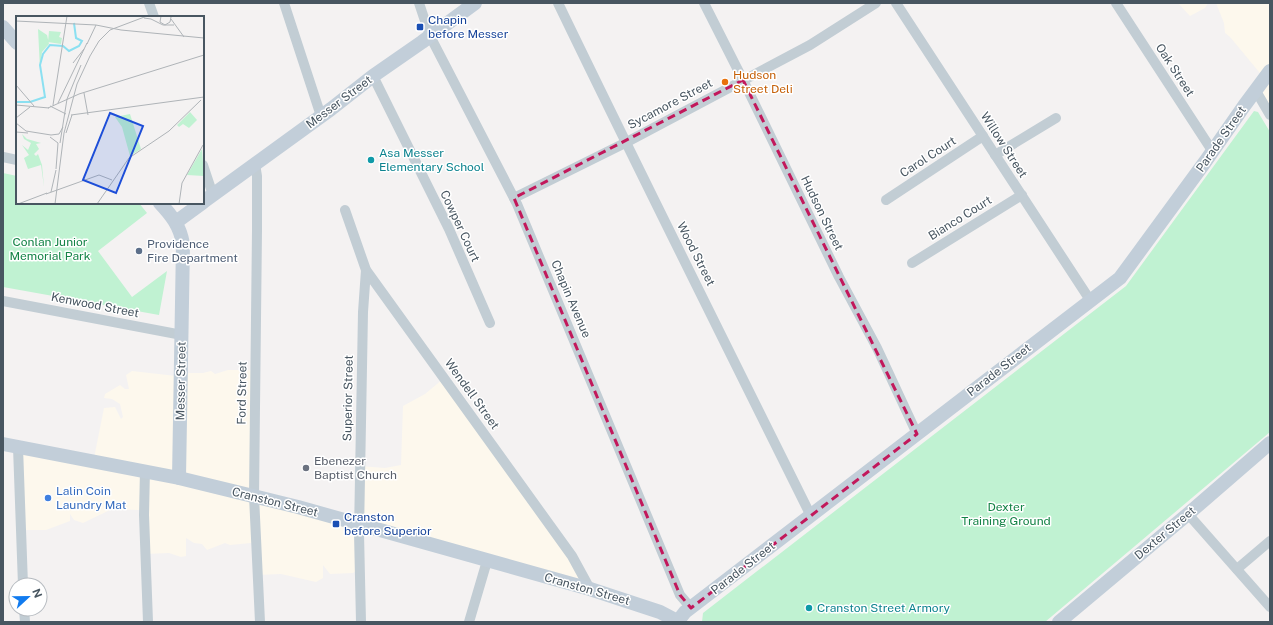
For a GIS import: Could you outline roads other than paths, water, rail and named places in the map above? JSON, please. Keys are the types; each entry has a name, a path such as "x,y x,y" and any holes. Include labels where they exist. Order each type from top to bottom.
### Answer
{"street":[{"path":"149,3 154,16"},
{"path":"284,3 321,116"},
{"name":"Chapin Avenue","path":"419,3 430,36 514,198 680,595 691,608"},
{"name":"Messer Street","path":"206,200 373,76 475,3"},
{"name":"Wood Street","path":"558,3 625,143 811,516"},
{"name":"Hudson Street","path":"704,3 839,277 877,348 917,434"},
{"name":"Sycamore Street","path":"514,198 625,143 810,45 876,3"},
{"name":"Willow Street","path":"896,3 1090,300"},
{"name":"Oak Street","path":"1116,3 1213,152"},
{"path":"3,27 16,42"},
{"name":"Parade Street","path":"678,622 691,608 1120,278 1213,152 1270,71"},
{"name":"Cowper Court","path":"373,76 449,229 490,323"},
{"path":"1256,91 1270,115"},
{"path":"995,155 1056,118"},
{"name":"Carol Court","path":"886,200 983,136"},
{"path":"3,158 16,160"},
{"name":"Ford Street","path":"255,164 257,176 257,230 254,496 260,622"},
{"path":"204,177 206,200"},
{"name":"Bianco Court","path":"912,263 1022,196"},
{"path":"161,204 176,222"},
{"name":"Messer Street","path":"179,478 183,249 181,234 176,222 201,204"},
{"name":"Wendell Street","path":"345,210 366,270 572,556 590,589"},
{"name":"Superior Street","path":"362,622 359,524 363,312 366,270"},
{"name":"Kenwood Street","path":"3,300 182,335"},
{"name":"Dexter Street","path":"1059,622 1270,443"},
{"name":"Cranston Street","path":"3,444 145,470 254,496 590,589 660,612 678,622"},
{"path":"18,447 23,577"},
{"path":"145,470 144,515 148,622"},
{"path":"1188,514 1270,607"},
{"path":"1237,569 1270,541"},
{"path":"469,622 487,560"}],"place":[{"name":"Chapin before Messer","path":"420,27"},
{"name":"Hudson Street Deli","path":"725,82"},
{"name":"Asa Messer Elementary School","path":"371,160"},
{"name":"Providence Fire Department","path":"139,251"},
{"name":"Ebenezer Baptist Church","path":"306,468"},
{"name":"Lalin Coin Laundry Mat","path":"48,498"},
{"name":"Cranston before Superior","path":"336,524"},
{"name":"Cranston Street Armory","path":"809,608"}],"park label":[{"name":"Conlan Junior Memorial Park","path":"50,249"},
{"name":"Dexter Training Ground","path":"1006,514"}]}
